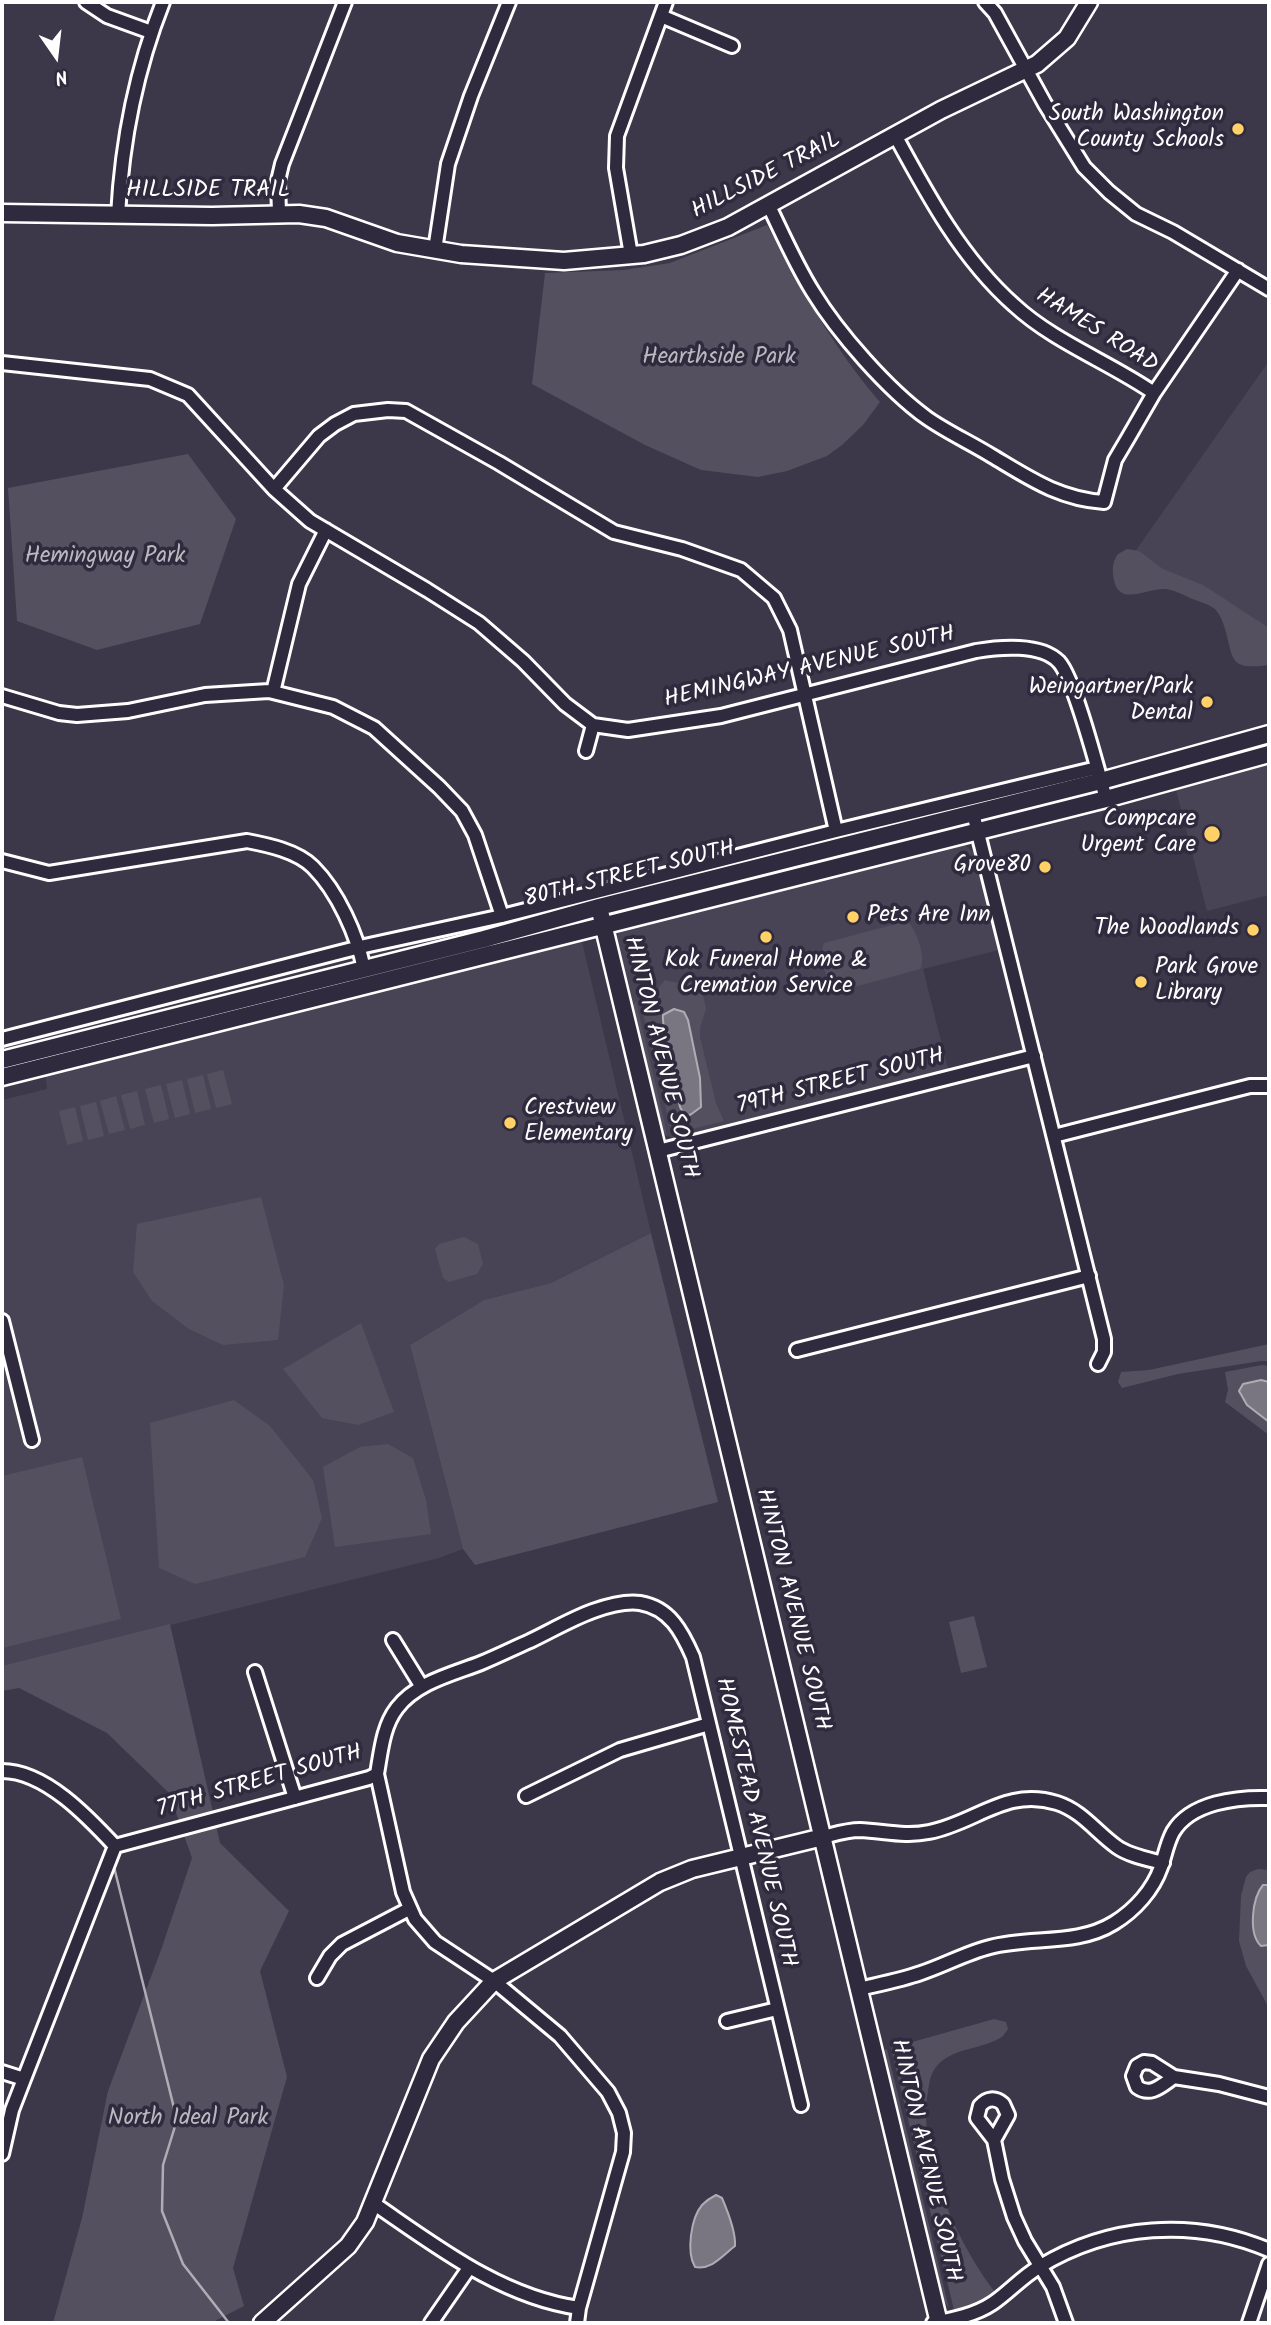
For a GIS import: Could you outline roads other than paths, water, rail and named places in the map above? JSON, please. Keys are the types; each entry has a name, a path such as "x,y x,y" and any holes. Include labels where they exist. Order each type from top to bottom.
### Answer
{"main road":[{"name":"HILLSIDE TRAIL","path":"2,213 212,216 279,213 326,218 377,237 435,250 564,261 631,256 681,245 728,227 895,135 1037,64 1067,38 1089,2"},
{"name":"80TH STREET SOUTH","path":"2,1059 484,939 598,907 973,813 1099,774 1269,734"},
{"name":"80TH STREET SOUTH","path":"2,1077 1105,799 1269,754"},
{"name":"HINTON AVENUE SOUTH","path":"598,907 823,1837 937,2323"},
{"path":"262,2323 348,2246 365,2222 431,2059 456,2022 494,1981 660,1882 692,1869 823,1837"}],"street":[{"path":"86,2 107,16 151,32"},
{"path":"118,215 126,130 151,32 163,2"},
{"path":"279,213 278,181 282,164 345,2"},
{"path":"435,250 448,164 471,96 509,2"},
{"path":"631,256 616,168 617,136 666,2"},
{"path":"985,2 995,13 1045,104 1084,167 1136,214 1173,232 1269,289"},
{"path":"661,16 732,46"},
{"name":"HAMES ROAD","path":"895,135 926,193 957,239 1014,306 1055,334 1154,393"},
{"path":"769,206 812,291 843,336 899,393 928,418 1029,478 1062,495 1085,501 1104,502 1115,460 1154,393 1238,270"},
{"name":"HEMINGWAY AVENUE SOUTH","path":"2,363 150,379 188,395 274,489 310,521 479,623 523,661 565,704 593,725 628,730 658,727 721,716 976,651 1003,646 1041,651 1058,661 1069,681 1105,799"},
{"path":"274,489 319,436 335,425 354,414 406,411 614,532 682,549 741,570 774,598 784,616 800,663 836,831"},
{"path":"273,692 299,584 326,530"},
{"path":"2,696 59,713 78,715 128,711 205,695 273,692 333,707 374,728 439,786 462,811 475,835 502,916"},
{"path":"586,751 593,725"},
{"name":"80TH STREET SOUTH","path":"2,1039 360,947 502,916 836,831 1099,774"},
{"path":"973,813 1105,1341 1104,1352 1098,1364"},
{"path":"2,861 49,873 247,841 270,845 313,866 339,902 360,947 365,969"},
{"name":"79TH STREET SOUTH","path":"658,1150 1034,1056"},
{"path":"1054,1136 1250,1086 1269,1086"},
{"path":"797,1350 1089,1276"},
{"path":"2,1321 32,1440"},
{"name":"HOMESTEAD AVENUE SOUTH","path":"612,1606 638,1602 663,1613 675,1621 693,1657 801,2105"},
{"name":"77TH STREET SOUTH","path":"115,1846 377,1774 384,1734 396,1709 408,1696 422,1687 552,1631 573,1619 612,1606"},
{"path":"393,1640 422,1687"},
{"path":"255,1672 295,1798"},
{"path":"526,1796 620,1750 709,1724"},
{"path":"2,1771 11,1771 46,1784 89,1817 115,1846 12,2110 2,2154"},
{"path":"377,1774 402,1892 422,1929 435,1942 494,1981 560,2036 608,2092 620,2113 624,2133 623,2152 577,2323"},
{"path":"859,1989 921,1973 992,1946 1023,1940 1070,1938 1102,1930 1123,1917 1141,1900 1156,1880 1173,1832 1190,1814 1227,1801 1269,1798"},
{"path":"823,1837 857,1830 898,1835 928,1832 961,1823 1003,1802 1039,1799 1058,1803 1076,1812 1125,1851 1163,1863"},
{"path":"317,1978 330,1955 342,1944 409,1909"},
{"path":"727,2021 777,2009"},
{"path":"2,2072 24,2078"},
{"path":"1174,2077 1219,2084 1269,2097"},
{"path":"994,2140 1012,2210 1025,2241 1058,2299 1066,2323"},
{"path":"373,2203 469,2268 531,2297 579,2308"},
{"path":"937,2323 990,2305 1040,2266 1098,2240 1158,2229 1214,2233 1269,2250"},
{"path":"1249,2323 1269,2264"},
{"path":"431,2323 469,2268"}],"waterway":[{"path":"113,1863 177,2120 163,2165 162,2211 183,2264 229,2323"}],"place":[{"name":"South Washington County Schools","path":"1238,129"},
{"name":"Weingartner/Park Dental","path":"1207,702"},
{"name":"Compcare Urgent Care","path":"1212,834"},
{"name":"Grove80","path":"1045,867"},
{"name":"Pets Are Inn","path":"853,917"},
{"name":"The Woodlands","path":"1253,930"},
{"name":"Kok Funeral Home & Cremation Service","path":"766,937"},
{"name":"Park Grove Library","path":"1141,982"},
{"name":"Crestview Elementary","path":"510,1123"}],"park label":[{"name":"Hearthside Park","path":"719,359"},
{"name":"Hemingway Park","path":"105,558"},
{"name":"North Ideal Park","path":"188,2120"}]}
